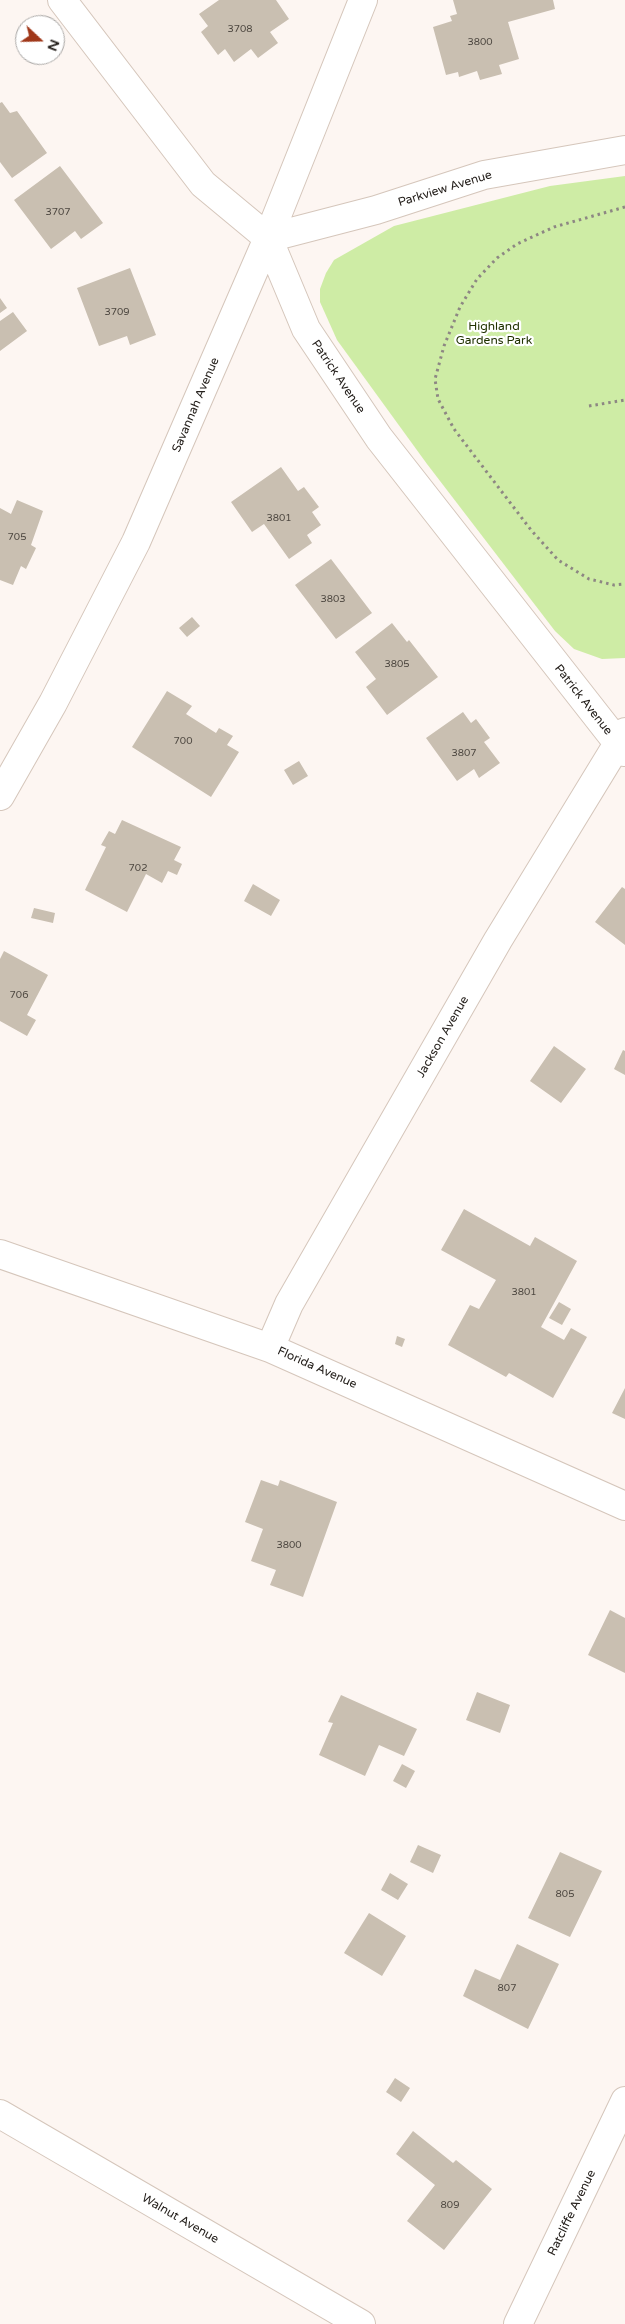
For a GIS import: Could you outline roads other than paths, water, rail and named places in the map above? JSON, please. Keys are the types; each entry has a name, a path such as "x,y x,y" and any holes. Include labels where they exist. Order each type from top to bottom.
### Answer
{"street":[{"name":"Patrick Avenue","path":"62,0 203,184 268,238 306,329 379,438 622,743"},
{"name":"Savannah Avenue","path":"0,796 53,703 136,542 268,238 363,0"},
{"name":"Parkview Avenue","path":"268,238 376,210 484,176 625,150"},
{"name":"Jackson Avenue","path":"270,1348 304,1278 498,940 622,743"},
{"name":"Florida Avenue","path":"0,1254 270,1348 625,1506"},
{"name":"Ratcliffe Avenue","path":"518,2324 625,2101"},
{"name":"Walnut Avenue","path":"0,2114 348,2321"}],"park label":[{"name":"Highland Gardens Park","path":"494,334"}]}
